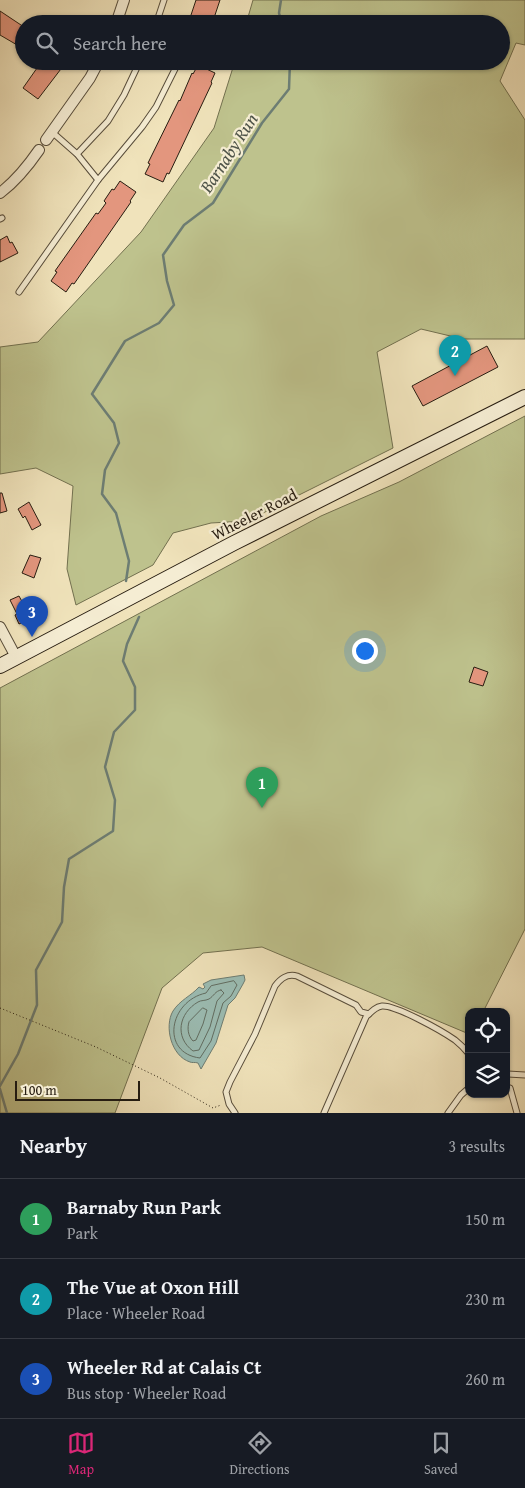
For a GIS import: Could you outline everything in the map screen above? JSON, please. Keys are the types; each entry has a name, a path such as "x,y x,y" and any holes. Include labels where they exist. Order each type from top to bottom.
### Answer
{"main road":[{"name":"Wheeler Road","path":"0,666 234,543 525,397"}],"street":[{"path":"119,15 124,0"},
{"path":"49,136 94,70"},
{"path":"0,193 26,168 40,150"},
{"path":"0,627 16,657"}],"lane":[{"path":"159,15 164,0"},
{"path":"77,154 108,120 124,95 136,70"},
{"path":"20,292 98,180 156,107 174,70"},
{"path":"49,136 77,154 98,180"},
{"path":"235,1113 229,1104 226,1092 279,980 292,975 297,976 356,1005 361,1012 369,1014"},
{"path":"324,1113 369,1014 376,1007 384,1006 433,1026 456,1040 468,1053"},
{"path":"510,1074 525,1075"},
{"path":"510,1088 517,1113"},
{"path":"448,1113 465,1092"}],"path":[{"path":"0,1008 39,1023 160,1078 213,1108 229,1104"}],"green space":[{"path":"253,0 525,0 525,45 516,43 510,57 510,15 249,15"},
{"path":"232,70 505,70 500,81 525,120 525,339 463,339 421,329 377,352 393,448 247,521 211,523 173,533 153,565 76,605 67,569 73,486 36,468 0,474 0,347 38,342 141,232 214,128"},
{"path":"525,416 525,929 485,1008 465,1008 465,1032 262,947 203,953 162,988 115,1113 0,1113 0,688 321,516 399,482"}],"water":[{"path":"244,975 245,980 235,998 228,1005 216,1043 201,1069 198,1063 183,1059 174,1047 169,1032 170,1017 173,1011 199,987 203,989 205,987 203,984 211,980"}],"building":[{"path":"196,0 220,0 215,15 191,15"},
{"path":"0,11 15,21 15,44 0,35"},
{"path":"36,70 60,70 38,99 23,88"},
{"path":"195,70 209,70 215,73 169,174 167,173 163,182 145,174 150,164 148,163"},
{"path":"120,181 136,192 74,284 72,283 66,292 51,281 57,272 55,271 96,213 98,214 106,203 104,201 112,189 114,190"},
{"path":"7,236 18,253 0,262 0,240"},
{"path":"487,346 498,367 423,406 412,386"},
{"path":"0,493 2,493 7,511 0,513"},
{"path":"29,502 41,525 32,530 25,516 23,518 18,509"},
{"path":"30,555 41,558 34,578 22,573"},
{"path":"19,596 31,618 19,624 15,615 17,614 10,600"},
{"path":"474,667 488,672 483,686 469,682"}],"waterway":[{"name":"Barnaby Run","path":"280,15 281,0"},
{"name":"Barnaby Run","path":"126,581 129,561 116,513 102,494 105,470 119,443 114,423 92,394 125,341 159,323 174,305 167,281 163,255 184,225 213,203 262,123 289,89 290,70"},
{"name":"Barnaby Run","path":"0,1086 18,1054 37,1005 36,970 62,922 64,887 69,859 113,831 115,800 105,767 114,732 135,710 135,687 123,661 127,644 139,617"},
{"name":"Barnaby Run","path":"0,1089 7,1113"}],"place":[{"name":"The Vue at Oxon Hill","path":"455,376"},
{"name":"Wheeler Rd at Calais Ct","path":"32,637"},
{"name":"Barnaby Run Park","path":"262,808"}]}
